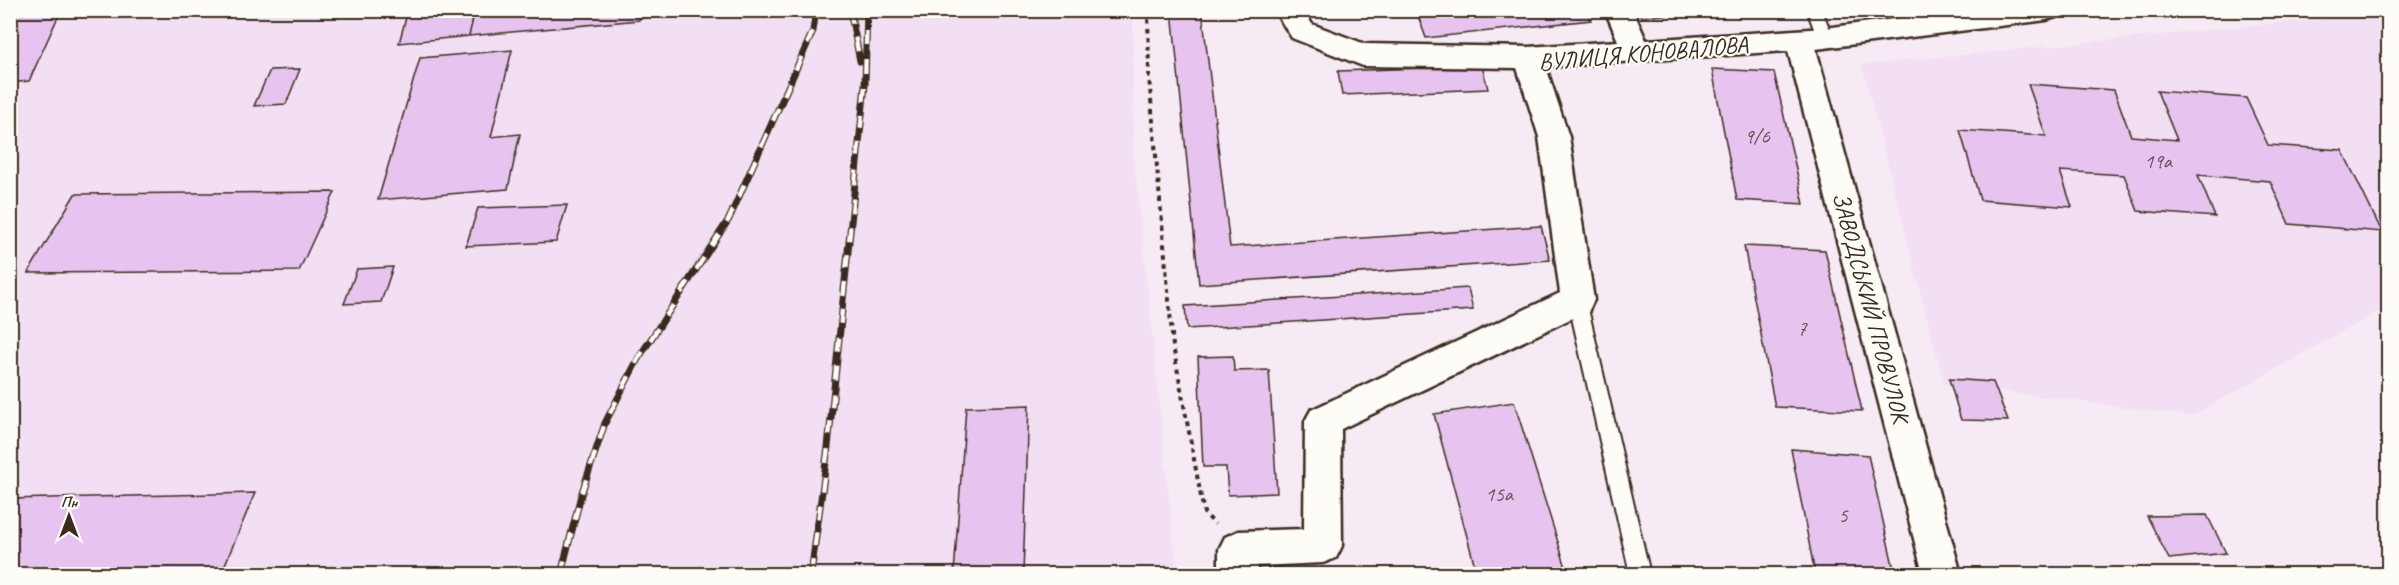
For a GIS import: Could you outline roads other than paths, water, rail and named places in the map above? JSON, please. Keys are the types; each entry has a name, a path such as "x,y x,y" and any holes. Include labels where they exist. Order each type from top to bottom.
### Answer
{"street":[{"path":"1288,10 1302,31 1363,54 1528,58"},
{"path":"1619,10 1637,51"},
{"name":"ВУЛИЦЯ КОНОВАЛОВА","path":"1577,300 1554,137 1528,58 1812,39 2046,10"},
{"name":"ЗАВОДСЬКИЙ ПРОВУЛОК","path":"1812,39 1942,574"},
{"path":"1238,562 1323,546 1323,421 1577,300"}],"lane":[{"path":"1812,39 1814,10"},
{"path":"1577,300 1640,574"}],"railway":[{"path":"561,574 581,495 605,423 638,359 729,219 813,31 816,10"},
{"path":"850,10 860,61"},
{"path":"811,574 828,447 865,85 867,10"}]}
